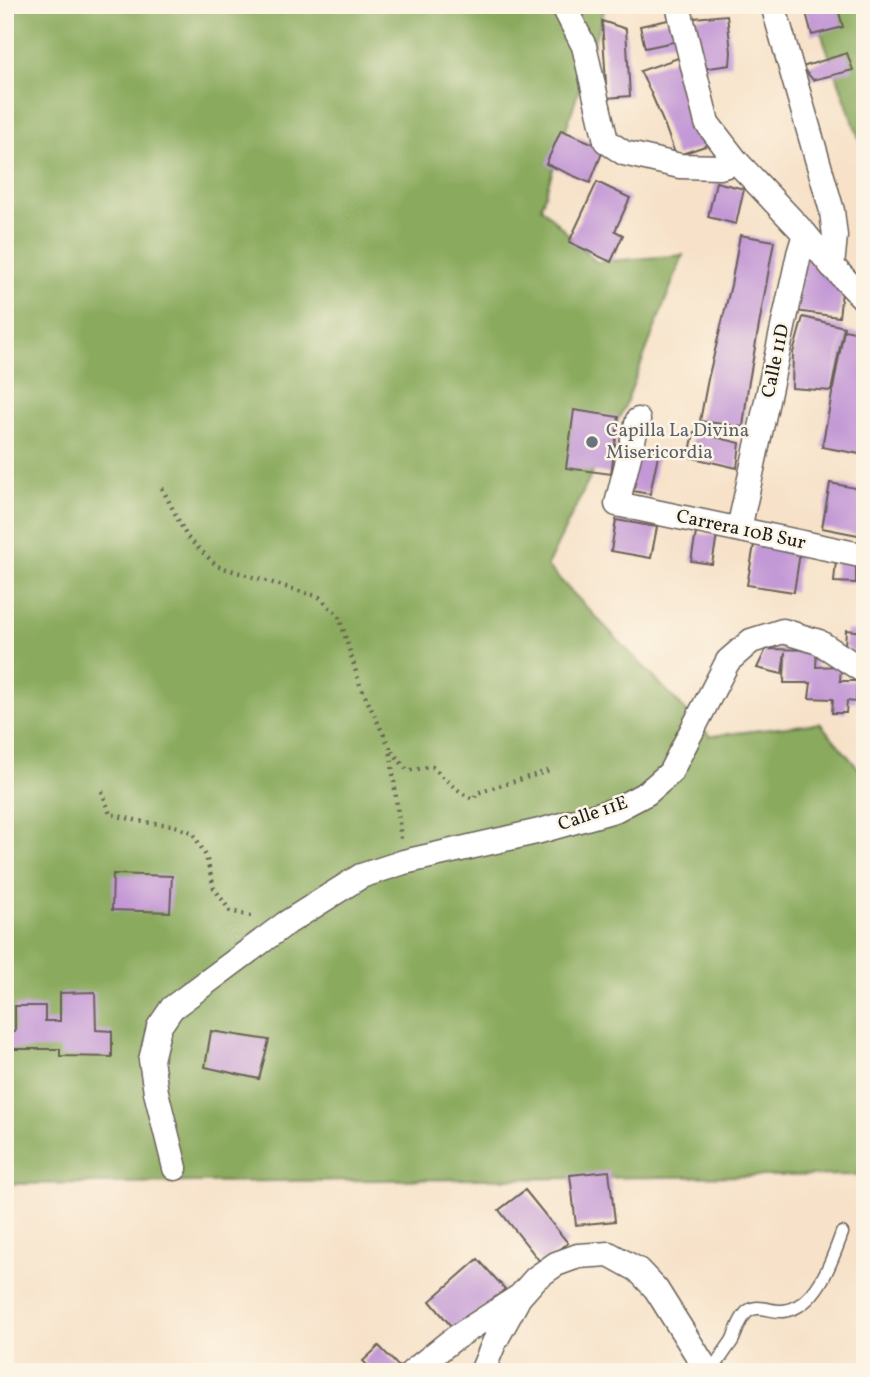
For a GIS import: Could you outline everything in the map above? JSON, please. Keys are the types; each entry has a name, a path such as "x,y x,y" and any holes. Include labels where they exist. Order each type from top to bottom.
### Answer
{"street":[{"path":"563,5 584,46 606,141 624,153 680,166 720,167 737,162"},
{"path":"678,5 707,122 737,162 865,300"},
{"path":"773,5 832,211 835,236 832,266"},
{"name":"Calle 11D","path":"739,530 805,234"},
{"name":"Carrera 10B Sur","path":"638,420 617,505 865,556"},
{"name":"Calle 11E","path":"175,1168 151,1060 159,1027 172,1008 285,924 361,877 404,862 540,831 615,810 648,793 670,773 727,661 751,640 783,631 819,642 865,670"},
{"path":"482,1372 494,1343 520,1296 536,1278 556,1264 578,1256 609,1254 638,1270 656,1289 710,1372"},
{"path":"412,1372 452,1340 520,1296"}],"lane":[{"path":"710,1372 733,1339 748,1310 760,1308 783,1311 802,1305 830,1267 842,1233"}],"path":[{"path":"162,488 187,537 217,566 319,597 339,615 360,685 390,748 407,770 433,767 456,790 474,799 477,793 551,770"},
{"path":"390,748 404,862"},
{"path":"102,791 110,814 143,822 172,825 193,834 206,856 214,888 230,911 285,924"}],"green space":[{"path":"5,5 606,5 541,207 596,262 683,255 624,408 547,566 710,736 820,723 865,776 865,1175 5,1184"},
{"path":"811,5 865,5 865,155"}],"building":[{"path":"804,5 837,5 843,27 812,35"},
{"path":"727,15 730,65 702,69 694,18"},
{"path":"673,19 678,41 645,48 640,26"},
{"path":"602,21 626,29 630,96 607,98"},
{"path":"847,53 853,70 813,80 802,67"},
{"path":"681,57 708,145 676,156 640,71"},
{"path":"561,130 604,148 590,183 546,164"},
{"path":"597,182 630,198 615,231 623,235 611,262 569,242"},
{"path":"716,182 744,189 736,224 708,217"},
{"path":"740,235 774,241 743,427 700,421"},
{"path":"806,253 842,292 839,317 795,311"},
{"path":"803,317 844,327 831,391 792,388 793,353"},
{"path":"844,330 865,334 865,455 822,447"},
{"name":"Capilla La Divina Misericordia","path":"574,410 619,417 611,474 566,468"},
{"path":"694,432 740,443 737,468 689,457"},
{"path":"659,450 650,494 627,490 634,453"},
{"path":"830,483 865,490 863,536 822,528"},
{"path":"616,520 657,527 651,558 611,551"},
{"path":"696,533 717,536 712,564 691,561"},
{"path":"754,545 800,553 794,592 747,585"},
{"path":"836,560 856,561 856,583 834,582"},
{"path":"846,630 865,632 865,655 857,655 845,646"},
{"path":"766,649 817,650 816,667 841,666 840,681 857,681 856,702 847,701 846,713 832,713 833,699 809,698 811,683 784,683 785,652 782,674 757,668"},
{"path":"865,690 865,722 860,722 860,691"},
{"path":"113,874 172,876 170,912 112,910"},
{"path":"95,992 96,1030 112,1031 112,1057 60,1056 60,1049 5,1049 5,1031 15,1031 15,1006 45,1006 45,1021 60,1021 60,993"},
{"path":"211,1031 269,1040 259,1079 205,1067"},
{"path":"609,1171 615,1221 576,1225 570,1175"},
{"path":"525,1190 568,1243 542,1264 499,1210"},
{"path":"478,1259 505,1289 456,1332 430,1301"},
{"path":"379,1346 400,1368 396,1372 374,1372 363,1361"}],"place":[{"name":"Capilla La Divina Misericordia","path":"592,442"}]}
